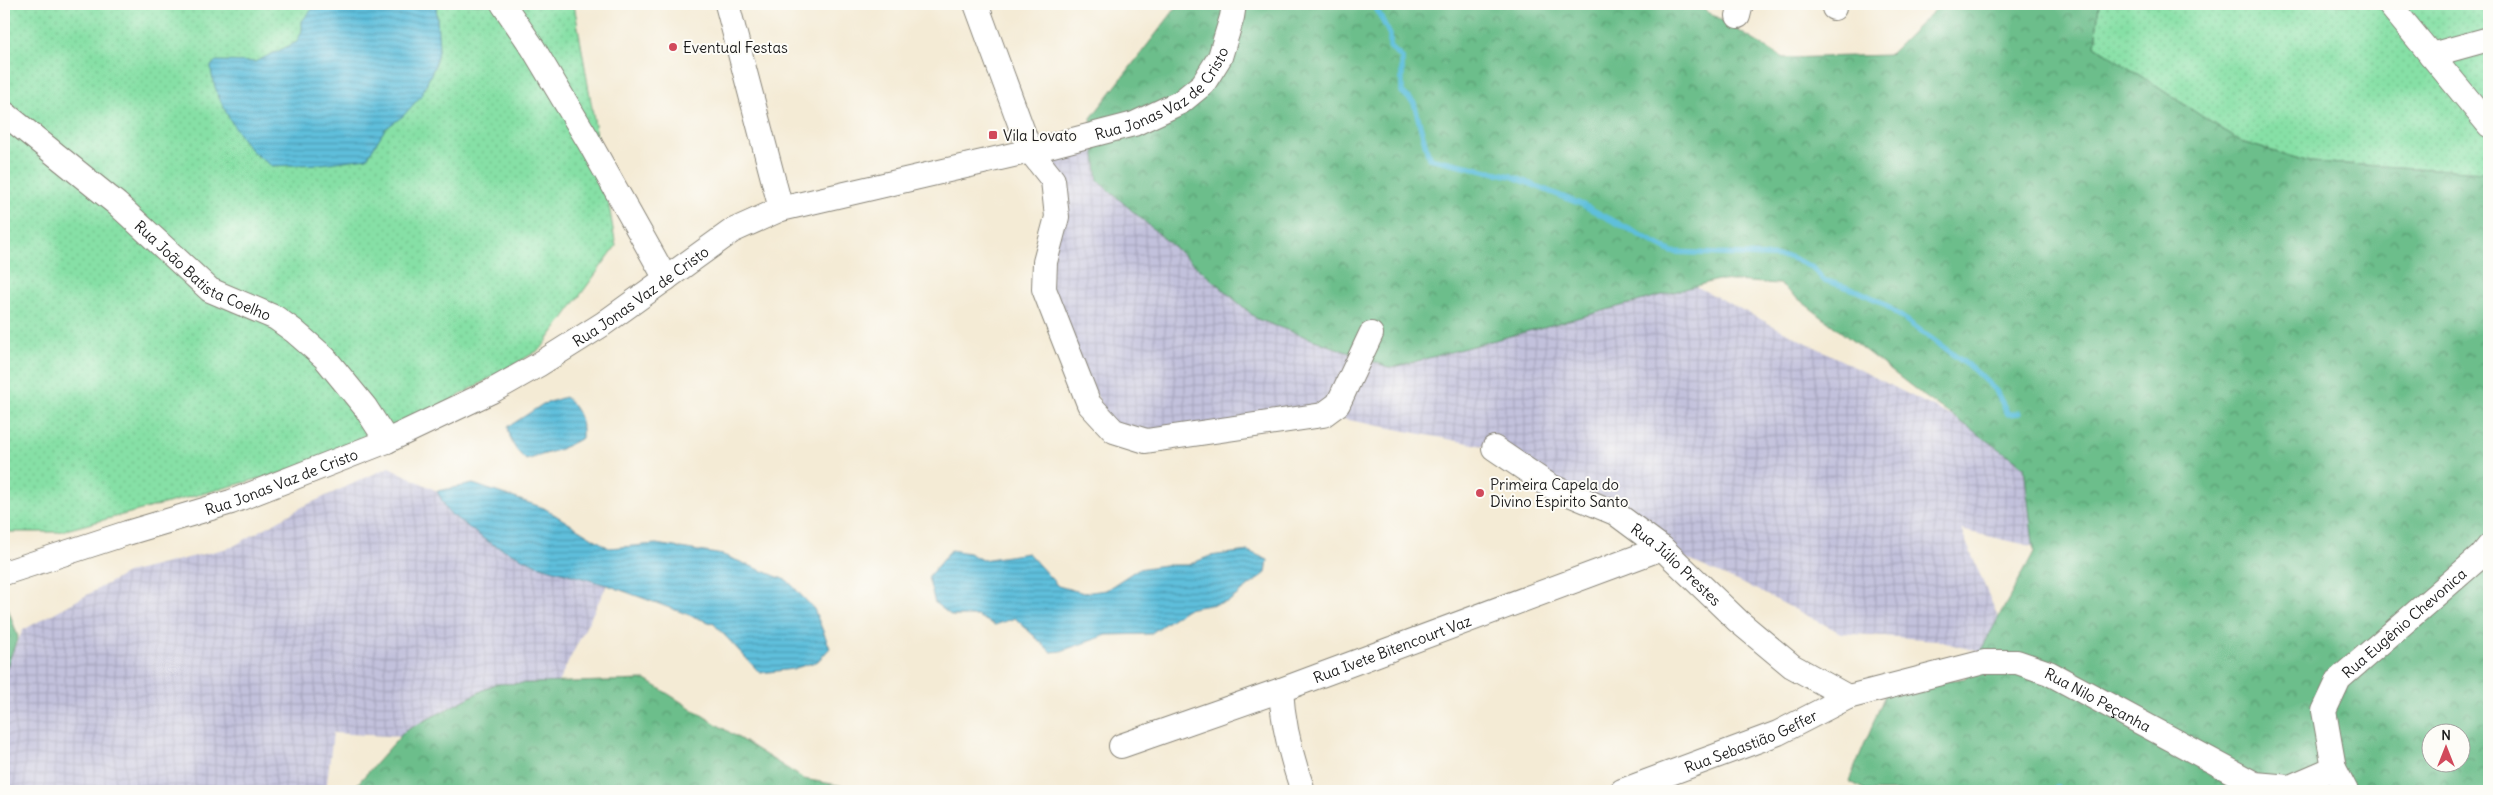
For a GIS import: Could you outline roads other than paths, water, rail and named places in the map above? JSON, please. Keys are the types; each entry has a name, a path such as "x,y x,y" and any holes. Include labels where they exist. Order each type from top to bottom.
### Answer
{"street":[{"path":"503,4 533,48 588,140 666,279"},
{"path":"727,4 781,209"},
{"path":"976,4 1030,151 1053,180 1057,217 1045,262 1044,289 1090,404 1114,431 1146,441 1323,415 1338,404 1371,334"},
{"name":"Rua Jonas Vaz de Cristo","path":"4,573 231,502 387,441 492,391 538,365 597,328 732,231 781,209 1030,151 1134,124 1181,102 1203,84 1220,57 1234,4"},
{"path":"2389,4 2489,125"},
{"path":"2431,55 2489,39"},
{"name":"Rua João Batista Coelho","path":"4,113 117,204 210,290 276,318 294,331 325,358 365,407 387,441"},
{"name":"Rua Júlio Prestes","path":"1494,448 1550,486 1614,513 1662,548 1738,621 1792,666 1848,696"},
{"name":"Rua Eugênio Chevonica","path":"2346,791 2334,768 2324,711 2338,679 2481,556 2489,546"},
{"name":"Rua Ivete Bitencourt Vaz","path":"1122,746 1281,690 1662,548"},
{"name":"Rua Nilo Peçanha","path":"1848,696 1984,662 2017,662 2048,673 2255,784 2290,787 2334,768"},
{"path":"1281,690 1283,719 1289,752 1303,791"},
{"name":"Rua Sebastião Geffer","path":"1635,789 1778,733 1848,696"}],"water":[{"path":"323,4 436,4 439,47 435,65 421,96 403,116 385,129 367,158 321,164 272,166 251,150 231,122 215,87 211,66 216,61 255,62 297,42 302,31 302,21 314,7"},
{"path":"565,397 577,410 582,426 582,438 561,449 526,460 514,445 508,427 543,404"},
{"path":"473,484 544,508 609,548 656,544 723,555 788,581 814,609 830,648 818,661 793,669 760,673 714,624 607,585 537,565 488,542 448,512 437,491"},
{"path":"951,550 969,553 982,560 1028,553 1058,586 1084,593 1106,590 1138,569 1165,565 1188,565 1210,556 1248,551 1268,560 1266,573 1228,602 1186,609 1150,634 1107,635 1061,651 1051,652 1015,618 995,625 977,616 952,616 935,603 928,577"}],"waterway":[{"path":"1374,4 1390,35 1390,47 1402,58 1402,92 1414,103 1429,158 1511,176 1583,205 1672,252 1790,257 1813,268 1824,280 1858,291 1881,302 1973,369 1996,391 2008,414 2019,413"},
{"path":"2056,791 2057,787"}],"place":[{"name":"Eventual Festas","path":"673,47"},
{"name":"Vila Lovato","path":"993,135"},
{"name":"Primeira Capela do Divino Espirito Santo","path":"1480,493"}]}
